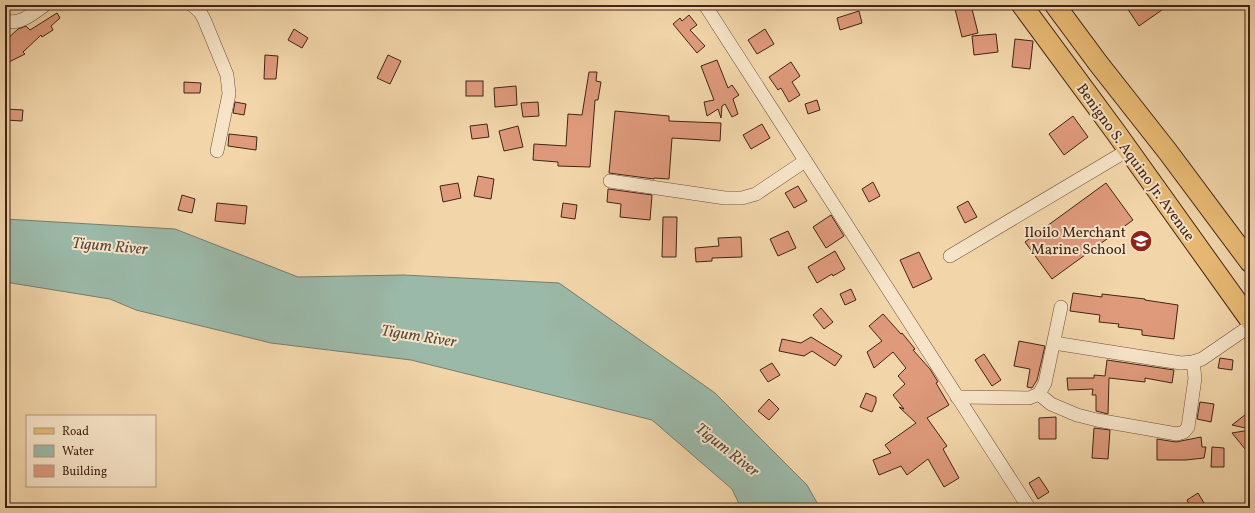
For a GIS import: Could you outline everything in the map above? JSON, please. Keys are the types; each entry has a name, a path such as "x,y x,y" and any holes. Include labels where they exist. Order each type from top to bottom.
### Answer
{"main road":[{"name":"Benigno S. Aquino Jr. Avenue","path":"1022,5 1250,320"},
{"name":"Benigno S. Aquino Jr. Avenue","path":"1055,5 1250,262"}],"street":[{"path":"5,20 14,22 24,18 45,5"},
{"path":"192,5 200,12 204,19 227,75 229,94 217,151"},
{"path":"705,5 804,161 1029,508"},
{"path":"950,256 1128,150"},
{"path":"610,181 726,198 742,198 756,194 763,190 804,161"},
{"path":"957,397 1029,398 1039,394 1045,382 1062,307"},
{"path":"1054,343 1181,363 1193,362 1202,359 1250,326"},
{"path":"1039,394 1052,404 1077,415 1177,434 1184,432 1188,428 1196,378 1193,362"}],"water":[{"name":"Tigum River","path":"5,219 175,229 298,277 404,275 559,283 715,393 807,485 820,508 741,508 732,489 652,420 411,360 271,343 136,310 110,299 5,282"}],"building":[{"path":"954,5 971,5 978,33 962,37"},
{"path":"1125,5 1169,5 1139,26"},
{"path":"859,11 862,23 840,30 837,18"},
{"path":"57,13 60,18 51,26 53,30 42,37 41,35 23,52 25,54 5,64 5,41 18,29 26,26 30,30"},
{"path":"689,15 697,25 690,30 705,46 697,53 673,24 680,18 682,21"},
{"path":"294,29 308,38 302,48 288,40"},
{"path":"765,29 774,44 757,54 748,40"},
{"path":"996,34 998,52 974,55 972,36"},
{"path":"1015,39 1033,41 1030,69 1012,67"},
{"path":"265,55 278,56 276,79 264,79"},
{"path":"388,55 401,61 390,84 377,78"},
{"path":"717,60 728,88 732,85 739,95 733,99 738,114 732,117 725,104 722,106 721,118 718,109 707,116 704,102 714,100 701,66"},
{"path":"791,62 800,76 792,82 800,95 789,102 781,88 778,90 769,77"},
{"path":"589,72 597,72 596,81 601,82 598,100 595,100 590,167 558,166 558,162 533,160 534,144 566,146 568,114 582,115"},
{"path":"466,81 483,81 483,96 466,96"},
{"path":"184,82 201,83 200,93 184,93"},
{"path":"516,86 517,105 495,107 494,88"},
{"path":"817,100 820,110 808,114 805,104"},
{"path":"235,102 246,104 244,115 233,113"},
{"path":"538,102 539,116 523,117 521,103"},
{"path":"7,109 23,110 22,121 6,120"},
{"path":"615,111 669,116 669,121 721,123 720,141 672,138 669,179 654,179 609,173"},
{"path":"1073,116 1088,137 1064,155 1049,134"},
{"path":"487,124 489,137 472,139 470,126"},
{"path":"762,124 770,138 751,149 743,135"},
{"path":"518,126 523,147 504,151 499,131"},
{"path":"229,134 257,137 256,150 228,146"},
{"path":"478,176 494,179 491,199 474,196"},
{"path":"873,182 880,196 869,202 862,189"},
{"path":"458,183 461,198 443,202 440,186"},
{"path":"1106,183 1133,220 1052,279 1025,242"},
{"path":"798,186 807,201 794,208 785,193"},
{"path":"608,189 652,195 650,220 620,217 621,204 607,202"},
{"path":"182,195 195,199 192,213 178,210"},
{"path":"968,201 977,217 965,223 957,207"},
{"path":"217,203 247,206 245,224 215,221"},
{"path":"563,203 577,205 575,219 561,217"},
{"path":"831,215 844,236 826,248 813,227"},
{"path":"663,217 677,217 676,257 662,257"},
{"path":"788,231 796,248 778,256 770,239"},
{"path":"741,237 742,257 712,258 712,261 696,262 695,248 719,246 718,238"},
{"path":"835,251 845,269 833,276 832,274 817,283 808,267"},
{"path":"919,252 932,279 913,288 900,260"},
{"path":"851,289 856,300 845,305 840,294"},
{"path":"1073,293 1102,297 1102,294 1145,299 1178,305 1174,339 1142,335 1142,330 1118,327 1119,324 1099,322 1100,315 1070,311"},
{"path":"821,308 833,322 824,329 813,315"},
{"path":"883,314 901,334 902,333 915,349 913,350 930,369 938,382 936,383 949,405 927,418 947,446 943,449 959,478 944,487 928,459 907,475 901,466 879,475 873,460 891,453 885,445 916,423 899,407 904,409 893,395 905,384 898,376 906,368 893,352 874,368 867,352 882,341 869,326"},
{"path":"811,337 842,356 835,366 812,351 804,356 779,351 782,339 801,343"},
{"path":"1019,341 1045,346 1037,380 1032,388 1027,387 1030,369 1014,366"},
{"path":"984,354 1001,380 992,386 975,360"},
{"path":"1220,358 1233,360 1232,370 1218,368"},
{"path":"1107,360 1174,370 1172,383 1145,378 1145,382 1109,378 1108,414 1096,411 1096,395 1092,395 1093,389 1068,390 1067,378 1094,378 1094,375 1105,376"},
{"path":"772,363 780,375 768,382 760,370"},
{"path":"866,393 876,397 876,402 872,412 860,407"},
{"path":"769,399 779,409 769,420 758,411"},
{"path":"1200,402 1214,404 1211,422 1197,419"},
{"path":"1250,411 1250,429 1232,425"},
{"path":"1056,417 1056,439 1039,439 1039,418"},
{"path":"1094,428 1110,430 1108,459 1092,458"},
{"path":"1250,430 1250,455 1232,433"},
{"path":"1201,437 1202,447 1206,447 1204,458 1186,460 1157,460 1157,439 1176,442"},
{"path":"1212,447 1224,448 1224,467 1211,467"},
{"path":"1039,477 1049,492 1038,499 1029,483"},
{"path":"1198,493 1207,508 1191,508 1187,500"}],"place":[{"name":"Iloilo Merchant Marine School","path":"1141,241"}]}
